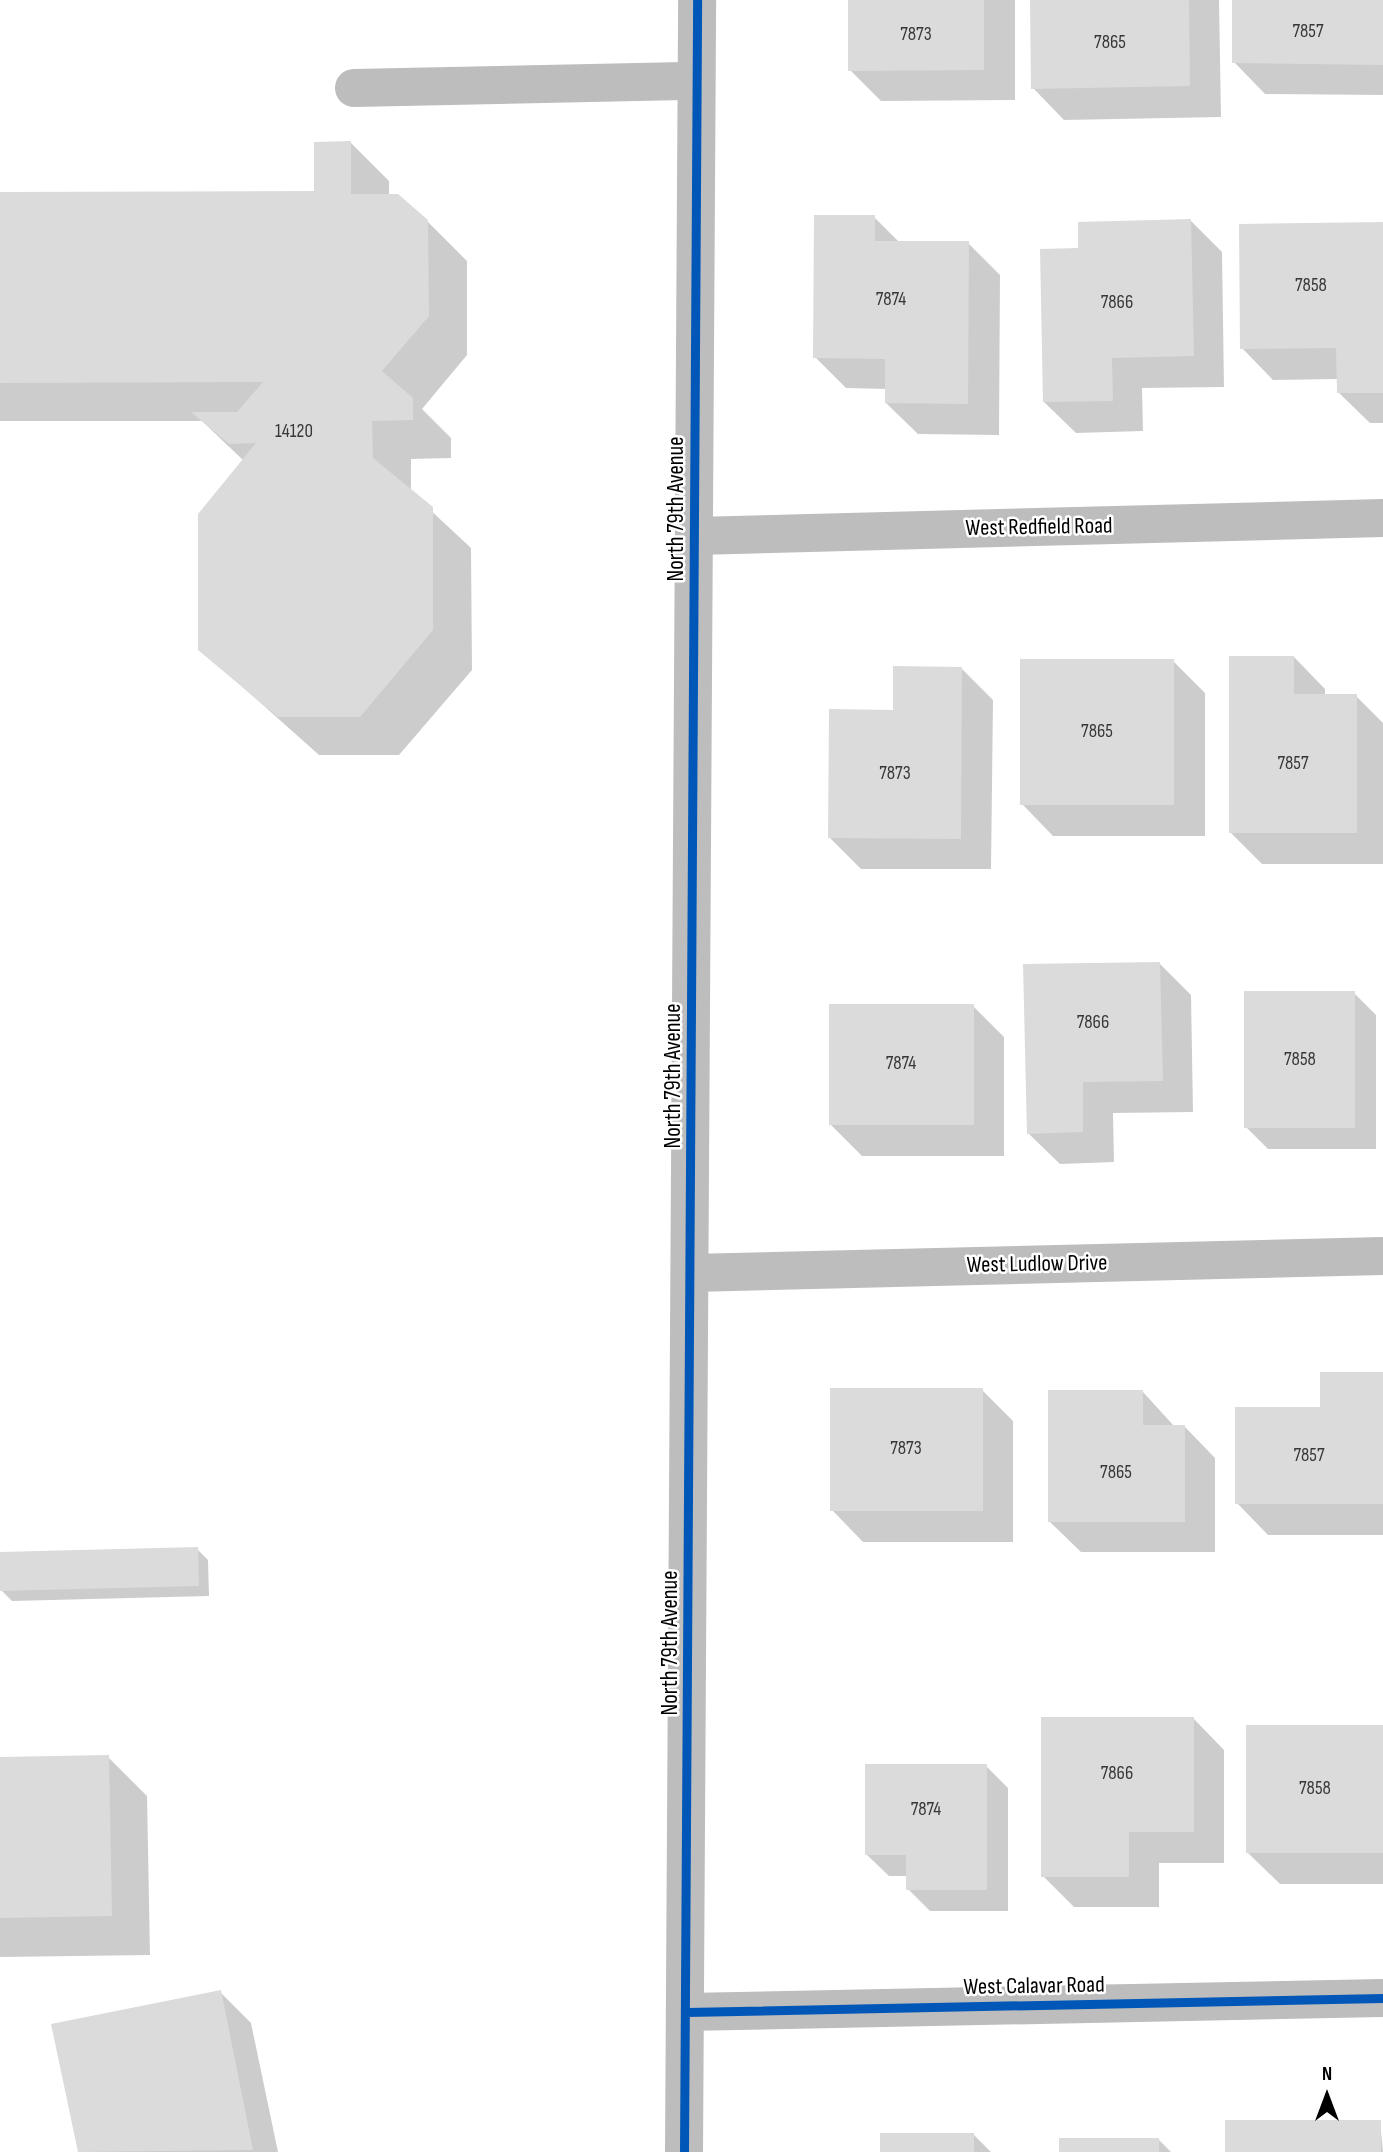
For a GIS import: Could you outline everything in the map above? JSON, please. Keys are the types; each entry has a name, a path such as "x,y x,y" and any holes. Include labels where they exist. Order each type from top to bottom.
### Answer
{"street":[{"name":"North 79th Avenue","path":"684,2152 697,0"},
{"path":"354,88 696,81"},
{"name":"West Redfield Road","path":"695,536 1383,518"},
{"name":"West Ludlow Drive","path":"691,1273 1383,1256"},
{"name":"West Calavar Road","path":"686,2012 1383,1998"}],"building":[{"path":"848,0 984,0 984,70 848,71"},
{"path":"1030,0 1189,0 1190,86 1031,89"},
{"path":"1232,0 1383,0 1383,65 1232,63"},
{"path":"351,141 351,194 398,194 428,220 429,316 382,371 413,398 413,420 372,421 373,458 433,507 433,630 360,717 278,717 198,650 198,514 256,443 229,444 191,412 237,412 263,382 0,383 0,192 314,191 314,142"},
{"path":"814,215 875,215 875,241 969,241 968,404 885,403 885,359 813,358"},
{"path":"1191,219 1194,356 1112,358 1113,401 1043,402 1040,249 1078,248 1078,222"},
{"path":"1383,222 1383,393 1337,393 1336,348 1240,349 1239,224"},
{"path":"1229,656 1294,656 1294,694 1357,694 1357,833 1229,833"},
{"path":"1020,659 1174,659 1174,805 1020,805"},
{"path":"893,666 962,667 961,839 828,838 829,709 893,710"},
{"path":"1160,962 1163,1081 1083,1082 1083,1132 1027,1134 1023,964"},
{"path":"1244,991 1355,991 1355,1128 1244,1128"},
{"path":"829,1004 974,1004 974,1125 829,1125"},
{"path":"1320,1372 1383,1372 1383,1504 1235,1504 1235,1407 1320,1407"},
{"path":"830,1388 983,1388 983,1511 830,1511"},
{"path":"1048,1390 1143,1390 1143,1425 1185,1425 1185,1522 1048,1522"},
{"path":"198,1547 199,1586 0,1591 0,1552"},
{"path":"1041,1717 1194,1717 1194,1832 1129,1832 1129,1877 1041,1877"},
{"path":"1246,1725 1383,1725 1383,1853 1246,1853"},
{"path":"109,1755 112,1916 0,1918 0,1757"},
{"path":"865,1764 987,1764 987,1890 906,1890 906,1855 865,1855"},
{"path":"221,1990 253,2150 78,2152 51,2024"},
{"path":"1225,2120 1381,2120 1381,2152 1225,2152"},
{"path":"880,2133 974,2133 974,2152 880,2152"},
{"path":"1059,2138 1159,2138 1159,2152 1059,2152"}],"cycle path":[{"path":"684,2152 697,0"},
{"path":"686,2012 1383,1998"}]}
